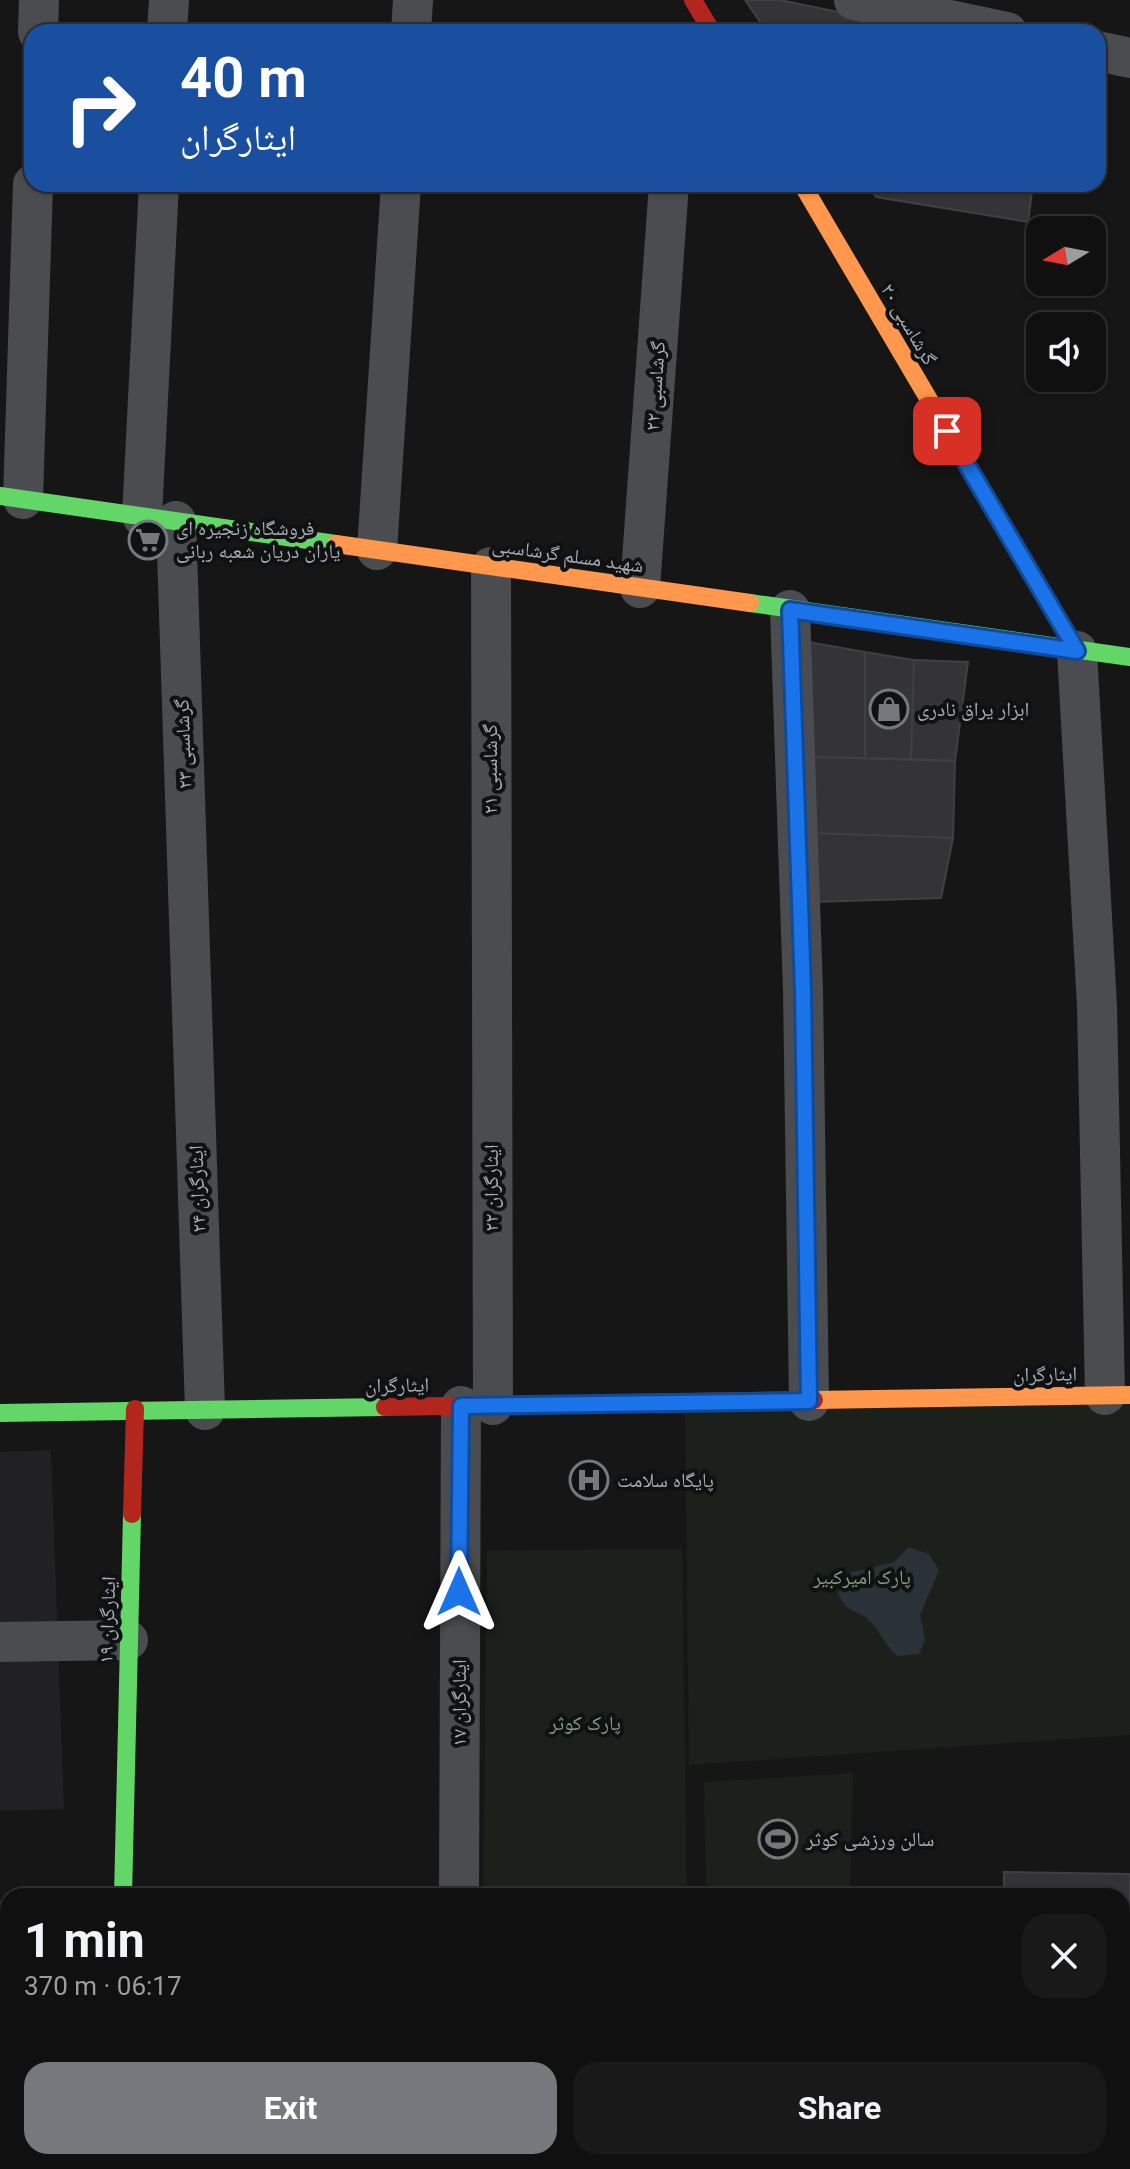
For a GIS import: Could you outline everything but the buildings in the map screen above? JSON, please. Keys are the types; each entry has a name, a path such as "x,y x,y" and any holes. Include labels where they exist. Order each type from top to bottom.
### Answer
{"street":[{"path":"38,24 39,0"},
{"path":"168,24 169,0"},
{"path":"412,24 413,0"},
{"path":"693,0 707,24"},
{"path":"854,0 969,24"},
{"path":"1106,53 1130,58"},
{"path":"12,497 32,192"},
{"name":"گرشاسبی ۲۳","path":"159,192 159,519 189,967"},
{"path":"377,550 400,192"},
{"name":"گرشاسبی ۲۲","path":"640,588 668,192"},
{"name":"گرشاسبی ۲۰","path":"807,192 1077,651"},
{"name":"شهید مسلم گرشاسبی","path":"12,497 1130,657"},
{"name":"گرشاسبی ۲۱","path":"489,971 491,567"},
{"path":"790,610 803,990 809,1401"},
{"path":"1077,651 1117,1395"},
{"name":"ایثارگران ۲۴","path":"189,967 205,1410"},
{"name":"ایثارگران ۲۲","path":"477,1406 489,971"},
{"name":"ایثارگران","path":"0,1413 1117,1395"},
{"name":"ایثارگران ۱۷","path":"459,1888 458,1808 477,1406"},
{"name":"ایثارگران ۱۹","path":"123,1888 135,1409"},
{"path":"0,1642 128,1640"}],"shaded area":[{"path":"51,1450 64,1809 0,1811 0,1452"},
{"path":"909,1547 929,1554 939,1570 920,1615 925,1640 919,1654 897,1656 870,1621 850,1609 838,1593 849,1573 894,1562"}],"green space":[{"name":"پارک امیرکبیر","path":"1130,1396 1130,1735 689,1765 685,1405"},
{"name":"پارک کوثر","path":"682,1549 687,1888 483,1888 487,1550"},
{"name":"سالن ورزشی کوثر","path":"853,1773 850,1888 706,1888 704,1782"}],"traffic: fast":[{"path":"0,496 336,544"},
{"path":"750,603 1130,657"},
{"path":"0,1413 385,1407"},
{"path":"123,1888 132,1514"}],"traffic: slow":[{"path":"807,192 1077,651"},
{"path":"336,544 750,603"},
{"path":"814,1400 1130,1395"}],"traffic: jam":[{"path":"693,0 707,24"},
{"path":"385,1407 814,1400"},
{"path":"132,1514 135,1409"}],"place":[{"name":"فروشگاه زنجیره ای یاران دریان شعبه ربانی","path":"148,540"},
{"name":"ابزار یراق نادری","path":"889,709"},
{"name":"پایگاه سلامت","path":"589,1480"},
{"name":"سالن ورزشی کوثر","path":"778,1839"}],"route":[{"path":"459,1592 461,1406 809,1401 803,990 790,610 1077,651 947,431"}]}
